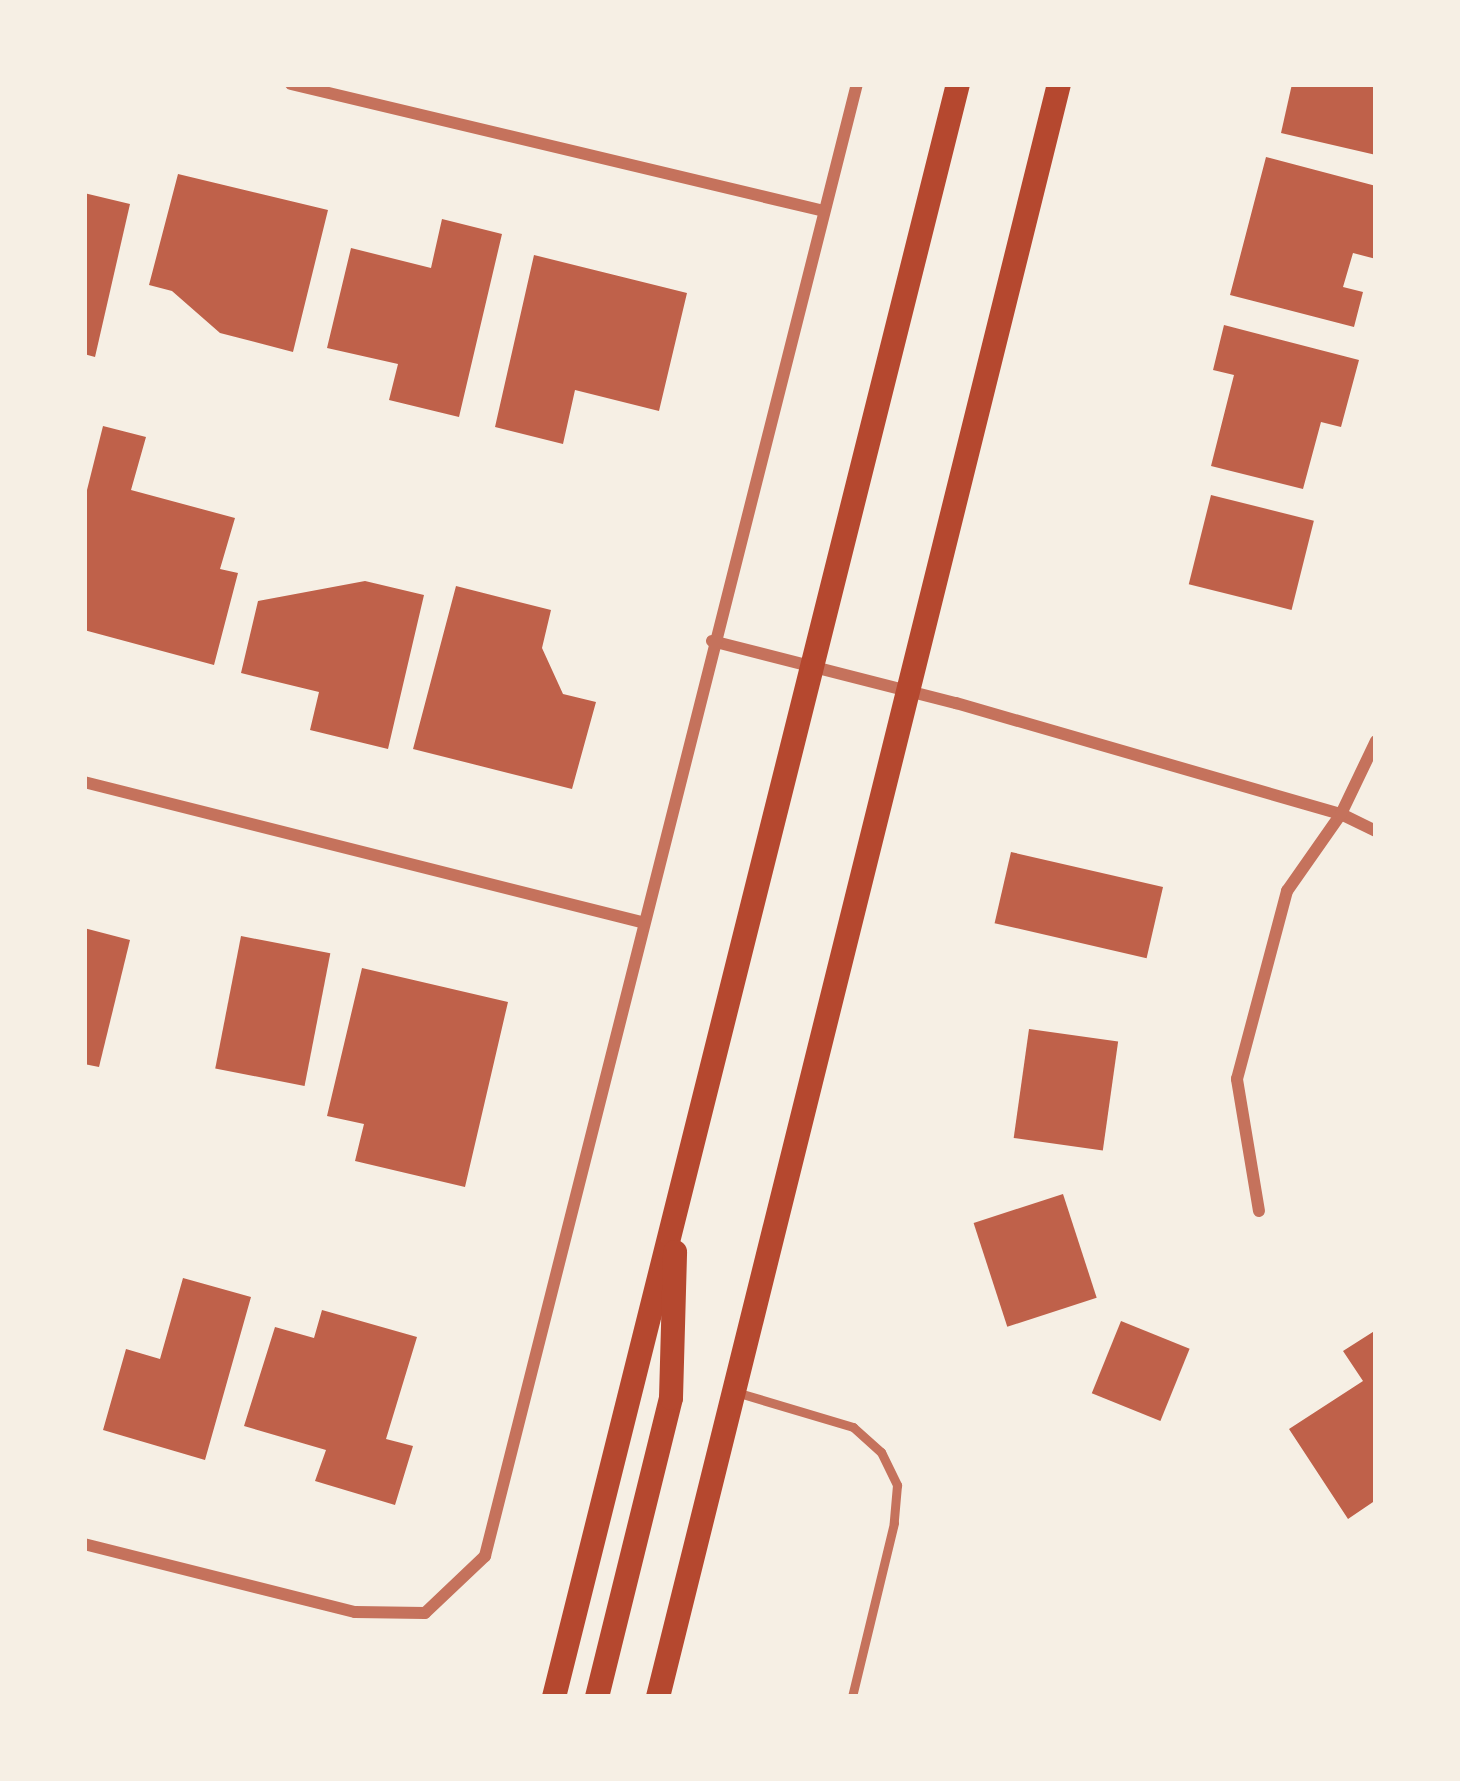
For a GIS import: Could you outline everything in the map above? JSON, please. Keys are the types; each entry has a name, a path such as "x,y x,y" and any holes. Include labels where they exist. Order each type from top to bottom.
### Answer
{"main road":[{"path":"554,1697 958,84"},
{"path":"658,1697 1059,84"},
{"path":"597,1697 671,1398 676,1208"}],"street":[{"path":"291,84 824,211"},
{"path":"84,1544 355,1612 425,1613 484,1556 712,641 857,84"},
{"path":"712,641 908,689 1341,814 1376,831"},
{"path":"1259,1211 1237,1079 1287,891 1341,814 1376,741"},
{"path":"84,782 641,922"}],"lane":[{"path":"734,1392 853,1427 881,1452 897,1485 894,1523 852,1697"}],"building":[{"path":"1292,84 1376,84 1376,155 1281,133"},
{"path":"1266,157 1376,186 1376,259 1353,253 1343,287 1363,292 1354,327 1230,295"},
{"path":"178,174 328,210 293,352 220,333 172,291 149,285"},
{"path":"84,193 130,204 95,357 84,354"},
{"path":"442,219 502,234 459,417 389,400 398,364 327,348 351,248 431,268"},
{"path":"534,255 687,293 659,411 575,390 563,444 495,427"},
{"path":"1224,325 1359,360 1341,427 1321,422 1303,489 1211,466 1234,375 1213,370"},
{"path":"103,426 146,437 131,490 235,518 220,569 238,573 214,665 84,630 84,502"},
{"path":"1211,495 1314,521 1292,610 1189,584"},
{"path":"365,581 424,595 388,749 310,730 319,692 241,673 258,601"},
{"path":"456,586 551,610 542,648 563,694 596,702 572,789 413,749"},
{"path":"1011,852 1163,887 1147,958 995,923"},
{"path":"84,928 130,940 99,1067 84,1064"},
{"path":"241,936 330,953 305,1086 215,1069"},
{"path":"362,968 508,1002 465,1187 355,1161 364,1124 327,1116"},
{"path":"1029,1029 1118,1042 1103,1150 1014,1138"},
{"path":"1063,1194 1097,1298 1007,1327 974,1223"},
{"path":"183,1278 251,1297 205,1460 103,1430 126,1349 160,1359"},
{"path":"322,1310 417,1337 386,1439 413,1446 395,1505 315,1481 326,1450 244,1426 275,1327 314,1338"},
{"path":"1121,1321 1190,1349 1160,1421 1092,1393"},
{"path":"1376,1330 1376,1500 1348,1519 1289,1429 1363,1381 1343,1351"}]}
